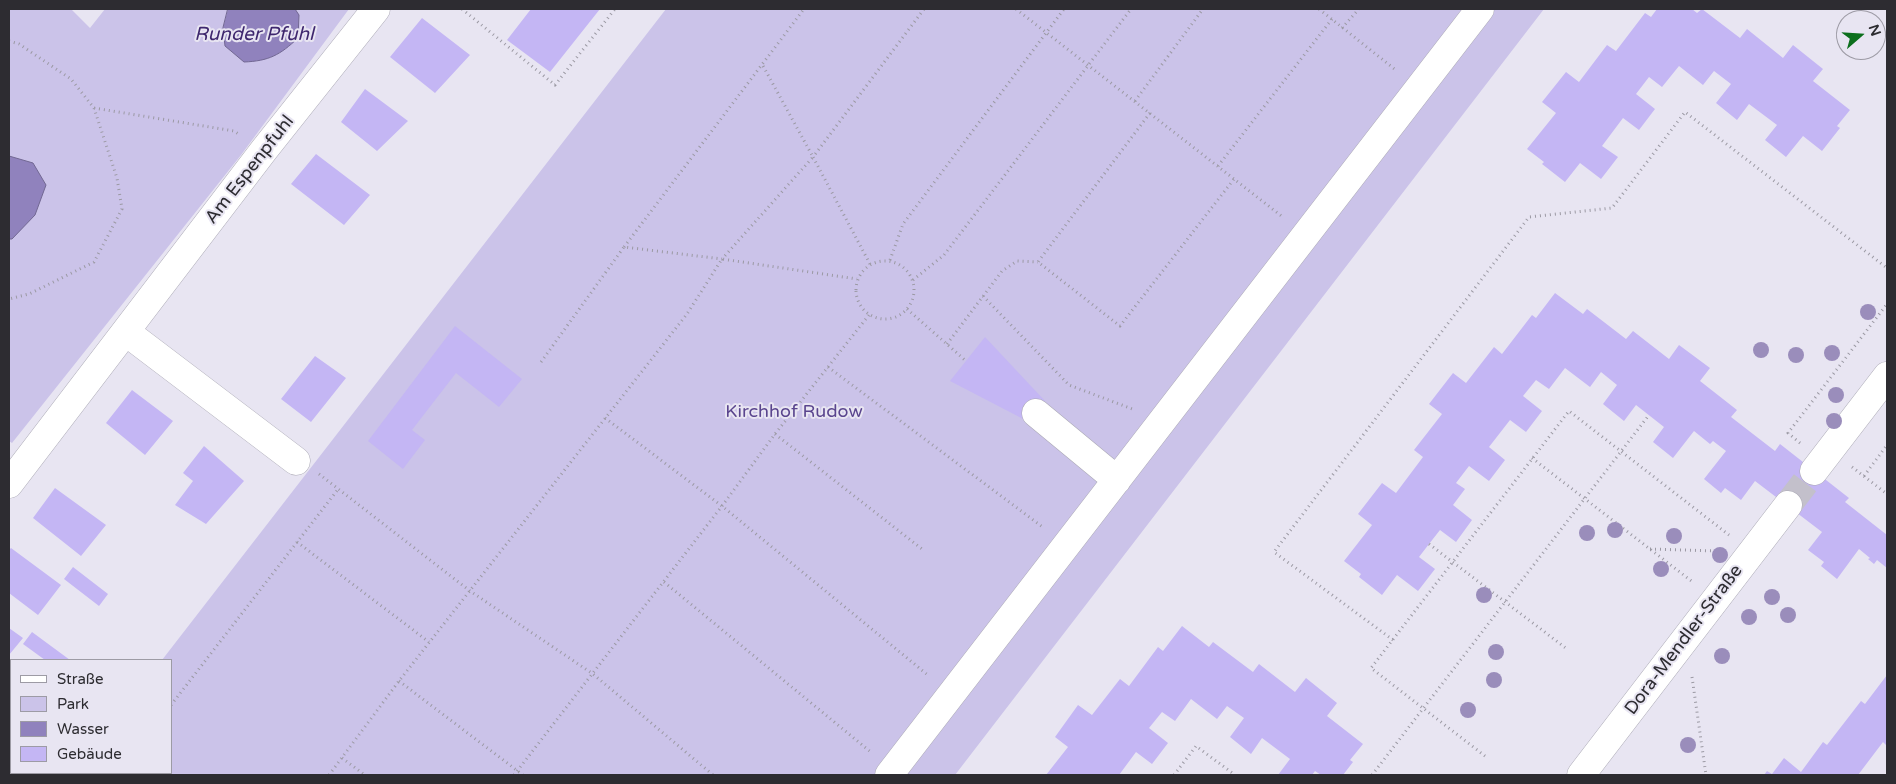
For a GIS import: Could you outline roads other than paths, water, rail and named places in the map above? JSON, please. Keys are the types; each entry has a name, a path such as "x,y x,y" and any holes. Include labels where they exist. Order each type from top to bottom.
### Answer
{"street":[{"name":"Am Espenpfuhl","path":"9,484 264,150 376,9"},
{"path":"891,773 1480,9"},
{"path":"126,332 296,460"},
{"path":"1822,460 1887,376"},
{"path":"1036,413 1117,480"},
{"name":"Dora-Mendler-Straße","path":"1581,775 1788,505"}],"water":[{"name":"Runder Pfuhl","path":"228,9 295,9 299,15 298,38 274,56 244,62 225,46 223,28"},
{"path":"9,156 33,163 46,185 35,215 12,239 9,239"}],"tunnel":[{"path":"1788,505 1814,471"}],"park label":[{"name":"Kirchhof Rudow","path":"794,412"}]}
